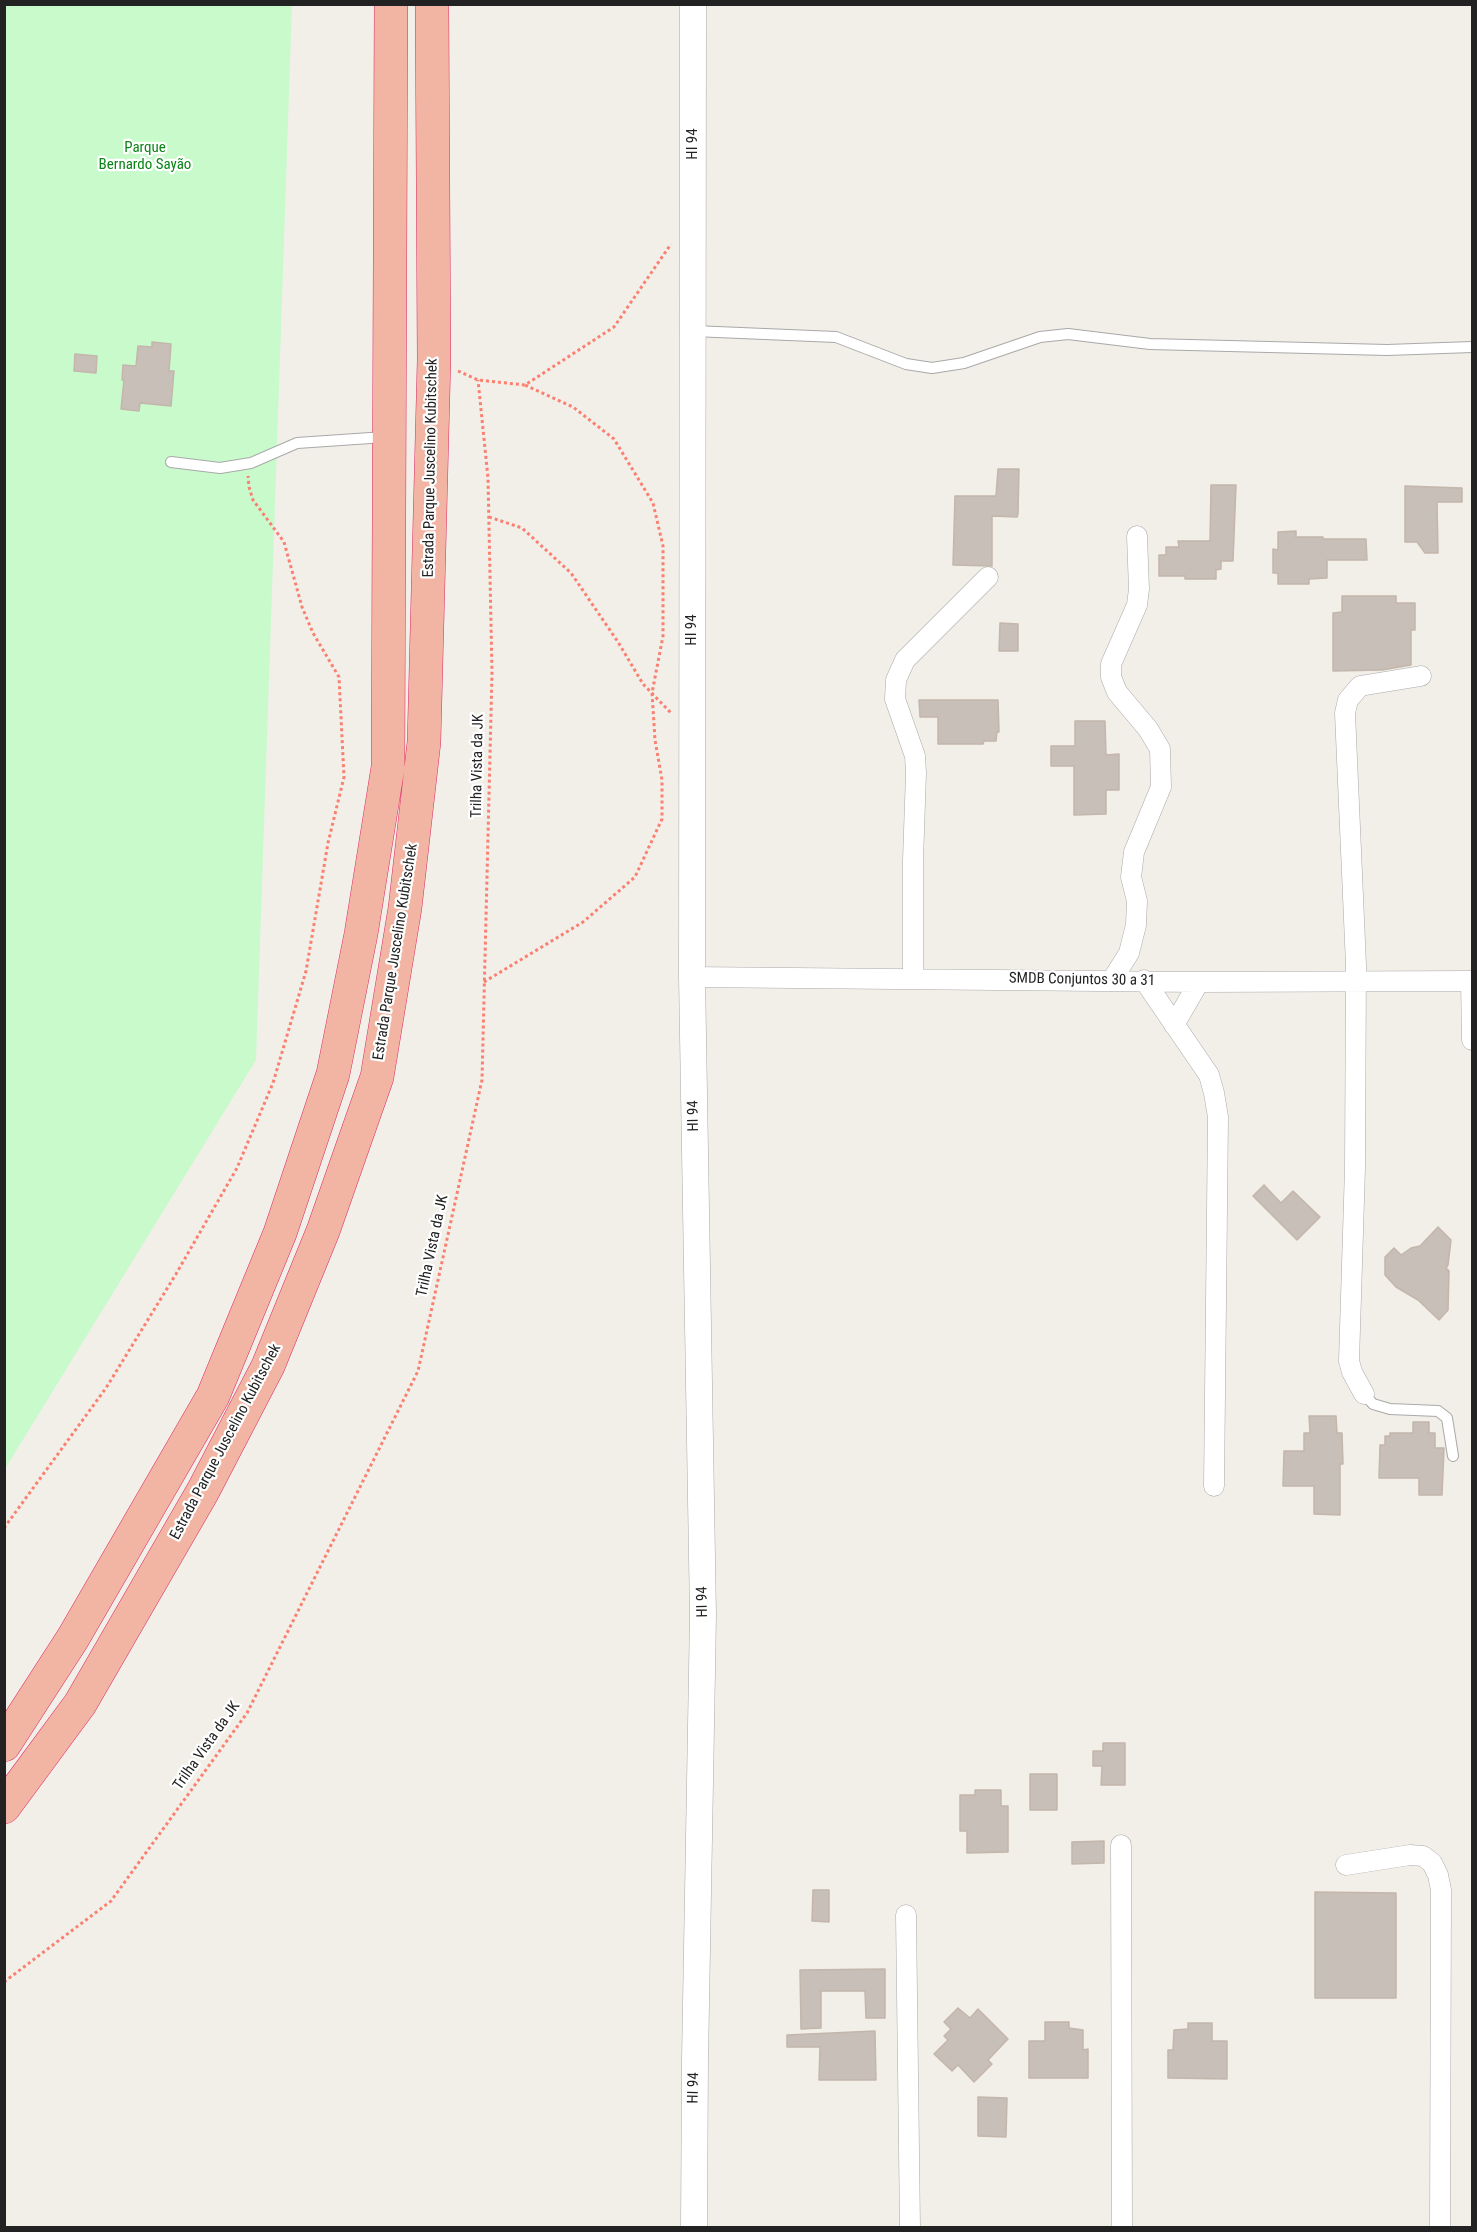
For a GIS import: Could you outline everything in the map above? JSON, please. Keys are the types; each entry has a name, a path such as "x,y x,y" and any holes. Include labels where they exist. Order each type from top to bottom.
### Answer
{"highway":[{"path":"4,1745 73,1638 213,1396 280,1233 333,1074 361,934 388,767 391,4"},
{"name":"Estrada Parque Juscelino Kubitschek","path":"4,1807 80,1704 203,1491 268,1366 323,1232 377,1077 405,909 424,742 434,360 432,4"}],"street":[{"name":"HI 94","path":"693,4 692,976 703,1615 694,2228"},
{"path":"1112,980 1129,953 1136,925 1137,901 1131,877 1134,852 1161,787 1160,749 1148,729 1117,692 1111,677 1111,664 1137,605 1139,589 1137,536"},
{"path":"913,978 916,773 915,756 895,699 896,680 905,660 988,577"},
{"path":"1364,1394 1352,1372 1349,1361 1355,1168 1356,982 1345,713 1348,700 1360,686 1421,676"},
{"name":"SMDB Conjuntos 30 a 31","path":"692,976 1472,981"},
{"path":"1143,980 1209,1075 1215,1094 1218,1117 1214,1486"},
{"path":"1174,1025 1199,981"},
{"path":"1472,981 1473,1040"},
{"path":"1121,1845 1122,2228"},
{"path":"1346,1865 1416,1855 1423,1856 1432,1863 1438,1875 1441,1890 1440,2228"},
{"path":"906,1915 910,2228"}],"lane":[{"path":"692,331 836,337 906,364 932,368 963,363 1040,337 1068,334 1150,344 1387,350 1473,347"},
{"path":"171,462 220,468 250,463 297,443 389,436"},
{"path":"1364,1394 1373,1404 1390,1409 1438,1411 1447,1418 1453,1456"}],"path":[{"path":"525,385 614,327 693,213"},
{"name":"Trilha Vista da JK","path":"4,1982 111,1900 247,1713 418,1371 482,1080 492,673 488,478 478,380 525,385"},
{"path":"484,982 583,922 635,877 662,819 662,780 655,740 652,693 663,636 663,546 653,503 614,439 573,407 525,385"},
{"path":"4,1528 105,1388 176,1274 237,1168 273,1083 306,971 328,843 344,777 339,677 313,633 302,607 285,542 253,500 249,487 250,463"},
{"path":"489,517 522,528 571,573 618,642 643,684 692,735"}],"green space":[{"name":"Parque Bernardo Sayão","path":"5,5 292,5 256,1060 5,1469"}],"building":[{"path":"152,342 171,344 169,371 174,371 171,406 140,403 139,411 121,409 123,365 136,366 138,346 152,347"},
{"path":"75,354 97,356 96,373 74,371"},
{"path":"998,469 1019,469 1017,517 992,516 992,566 953,565 955,496 996,496"},
{"path":"1211,485 1236,485 1233,561 1221,561 1221,569 1216,570 1216,579 1159,576 1159,555 1166,555 1166,547 1179,547 1178,541 1210,541"},
{"path":"1405,486 1462,488 1462,502 1437,502 1438,553 1425,553 1417,542 1405,542"},
{"path":"1296,531 1296,537 1366,539 1367,560 1327,560 1327,578 1309,579 1309,584 1278,584 1278,573 1273,573 1273,549 1278,550 1278,532"},
{"path":"1342,596 1396,596 1396,603 1415,603 1415,630 1411,630 1411,665 1382,670 1333,671 1333,613 1342,612"},
{"path":"1000,623 1018,624 1018,651 999,651"},
{"path":"919,700 998,700 999,732 997,732 996,741 984,741 983,744 938,744 938,717 920,717"},
{"path":"1075,721 1105,721 1106,755 1119,754 1119,790 1106,790 1106,814 1074,815 1074,766 1051,766 1051,746 1075,746"},
{"path":"1264,1185 1281,1203 1293,1191 1320,1217 1297,1240 1253,1196"},
{"path":"1438,1227 1451,1240 1446,1268 1449,1271 1448,1310 1439,1320 1418,1300 1396,1287 1385,1275 1385,1257 1394,1248 1401,1255 1411,1248 1420,1246"},
{"path":"1309,1416 1336,1416 1337,1433 1342,1433 1340,1515 1314,1514 1314,1486 1283,1486 1284,1451 1304,1451 1304,1433 1310,1433"},
{"path":"1413,1422 1429,1422 1429,1433 1435,1433 1435,1448 1444,1448 1442,1495 1419,1495 1419,1478 1379,1478 1380,1445 1385,1445 1385,1436 1390,1436 1390,1433 1413,1433"},
{"path":"1103,1743 1125,1743 1125,1785 1101,1785 1102,1766 1093,1766 1093,1751 1103,1751"},
{"path":"1030,1774 1057,1774 1057,1810 1030,1810"},
{"path":"975,1790 1001,1790 1001,1806 1008,1806 1008,1852 967,1853 967,1831 960,1831 960,1795 975,1795"},
{"path":"1104,1841 1104,1863 1072,1864 1072,1842"},
{"path":"813,1890 829,1890 829,1922 812,1921"},
{"path":"1315,1892 1396,1893 1396,1998 1315,1998"},
{"path":"885,1969 885,2018 866,2018 865,1991 821,1991 821,2028 801,2029 800,1970"},
{"path":"958,2008 970,2018 978,2009 1008,2039 988,2060 992,2064 974,2082 958,2065 952,2071 934,2054 948,2040 944,2036 951,2029 944,2022"},
{"path":"1045,2022 1069,2022 1069,2028 1083,2030 1083,2050 1088,2049 1088,2078 1029,2078 1029,2041 1045,2041"},
{"path":"1188,2023 1212,2023 1212,2041 1227,2041 1227,2079 1168,2078 1168,2050 1173,2050 1174,2030 1188,2029"},
{"path":"875,2031 876,2080 819,2080 820,2047 787,2047 787,2035"},
{"path":"978,2097 1007,2098 1006,2137 978,2136"}]}
